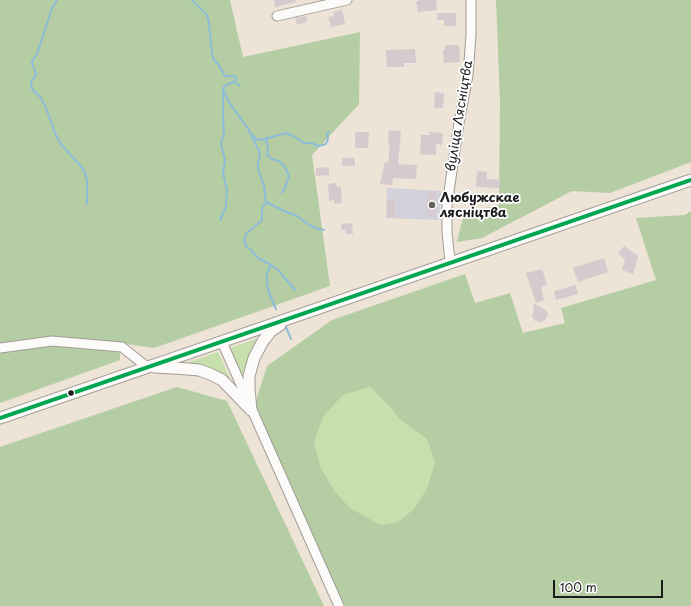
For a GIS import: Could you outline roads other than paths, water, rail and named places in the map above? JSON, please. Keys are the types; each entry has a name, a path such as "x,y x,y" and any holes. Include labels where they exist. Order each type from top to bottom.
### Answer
{"main road":[{"path":"0,418 691,180"},
{"path":"251,410 249,383 254,358 263,341 271,331 289,318"},
{"path":"146,367 199,370 210,374 222,380 251,410"}],"street":[{"path":"276,16 347,0"},
{"name":"вуліца Лясніцтва","path":"450,262 447,232 448,192 468,75 471,35 471,0"},
{"path":"0,348 52,341 122,347 146,367"},
{"path":"222,342 339,606"}],"waterway":[{"path":"57,0 52,8 37,54 32,61 36,73 31,84 32,89 41,98 46,108 60,143 84,170 87,180 87,204"},
{"path":"192,0 207,15 214,60 219,65 225,76 235,76 236,79 234,82 223,88 228,101 249,130 259,151 260,157 258,168 264,186 266,203 262,208 262,220 246,234 244,240 247,247 258,258 271,265 267,273 267,283 269,293 276,309"},
{"path":"234,82 240,86"},
{"path":"220,220 226,207 227,189 223,174 225,160 221,144 224,133 223,88"},
{"path":"253,135 256,139 261,140 286,133 304,143 312,143 318,146 326,144 328,139 327,133 329,132"},
{"path":"265,139 268,145 267,155 272,159 279,161 285,167 289,176 282,193"},
{"path":"266,202 297,216 309,225 324,230"},
{"path":"271,265 278,270 295,290"},
{"path":"286,327 291,339"}],"place":[{"name":"Любужскае лясніцтва","path":"432,205"}]}
